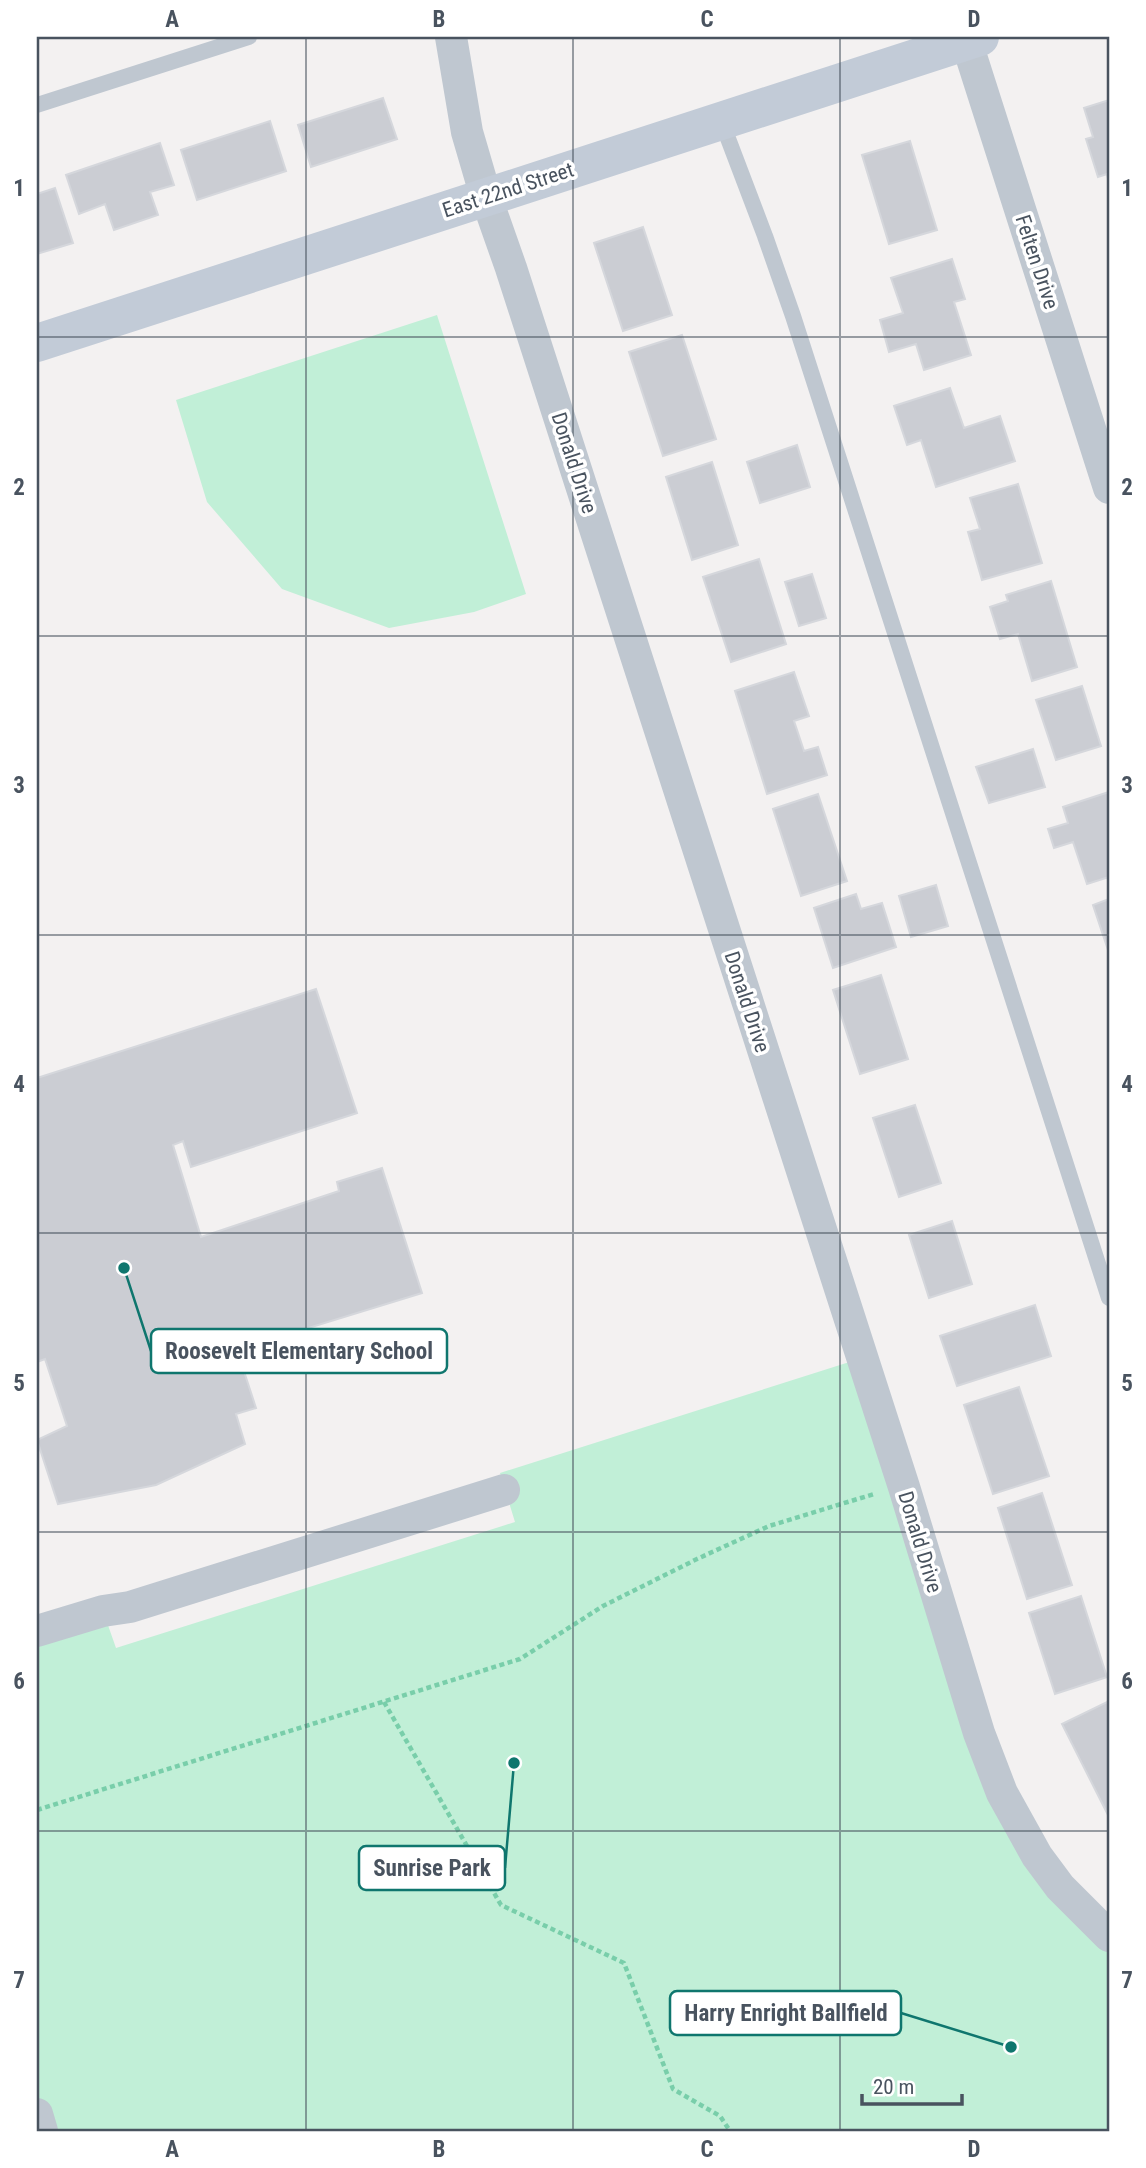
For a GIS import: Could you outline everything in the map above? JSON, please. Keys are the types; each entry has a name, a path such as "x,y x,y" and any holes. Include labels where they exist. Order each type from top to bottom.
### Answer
{"street":[{"name":"Donald Drive","path":"451,37 467,132 486,197 904,1487 979,1733 1002,1793 1037,1856 1060,1887 1109,1936"},
{"name":"East 22nd Street","path":"37,343 970,38"},
{"name":"Felten Drive","path":"970,38 1109,488"},
{"path":"37,1631 103,1611 130,1607 505,1490"},
{"path":"37,2113 42,2131"}],"lane":[{"path":"37,105 249,37"},
{"path":"720,120 765,236 797,329 1109,1298"}],"path":[{"path":"37,1810 520,1660 603,1606 769,1526 860,1497 904,1487"},
{"path":"384,1702 501,1905 624,1964 673,2089 720,2116 730,2131"}],"green space":[{"path":"437,315 526,594 474,612 389,628 282,589 207,502 176,400"},
{"path":"862,1358 1002,1793 1109,1936 1109,2131 42,2131 37,2114 37,1631 103,1611 116,1648 515,1522 500,1473"}],"building":[{"path":"383,98 397,139 311,167 298,125"},
{"path":"1109,100 1109,183 1107,174 1098,177 1086,139 1093,137 1084,108"},
{"path":"270,121 286,171 197,200 181,150"},
{"path":"910,141 937,230 889,244 862,155"},
{"path":"160,143 174,185 150,192 158,215 114,230 105,204 79,214 66,175"},
{"path":"55,188 73,243 37,254 37,194"},
{"path":"643,227 672,315 623,331 594,243"},
{"path":"952,259 965,299 954,302 971,355 924,370 916,344 889,352 880,320 903,313 891,278"},
{"path":"682,335 716,439 663,456 629,352"},
{"path":"950,388 964,428 1000,416 1015,461 936,487 921,440 907,445 894,406"},
{"path":"797,445 810,487 760,503 747,462"},
{"path":"712,462 738,545 692,560 666,477"},
{"path":"1018,484 1042,563 982,580 968,532 980,529 970,498"},
{"path":"759,559 786,644 731,662 703,577"},
{"path":"812,574 826,618 799,626 785,582"},
{"path":"1051,581 1077,667 1032,681 1018,634 1000,639 990,607 1008,601 1006,595"},
{"path":"794,672 809,716 794,721 804,751 818,747 827,775 767,794 735,691"},
{"path":"1082,686 1101,746 1056,760 1036,700"},
{"path":"1033,749 1045,787 989,803 976,767"},
{"path":"1109,792 1109,877 1087,884 1073,842 1054,848 1048,829 1068,823 1063,807"},
{"path":"818,794 847,881 801,896 773,809"},
{"path":"936,885 948,926 911,937 899,896"},
{"path":"856,894 861,909 882,903 896,947 833,968 814,908"},
{"path":"1109,899 1109,953 1093,905"},
{"path":"881,975 908,1059 860,1074 833,990"},
{"path":"316,989 357,1113 191,1167 183,1141 173,1145 201,1237 339,1191 337,1182 382,1168 422,1293 237,1350 256,1408 236,1414 245,1444 156,1485 58,1504 37,1440 67,1426 45,1359 37,1362 37,1078"},
{"path":"915,1105 941,1183 899,1197 873,1118"},
{"path":"952,1221 972,1284 929,1298 909,1235"},
{"path":"1035,1305 1051,1356 957,1386 940,1336"},
{"path":"1019,1387 1049,1476 993,1494 964,1405"},
{"path":"1042,1493 1072,1585 1027,1599 998,1508"},
{"path":"1081,1596 1107,1677 1055,1694 1029,1613"},
{"path":"1109,1701 1109,1814 1108,1815 1062,1724"}],"place":[{"name":"Roosevelt Elementary School","path":"124,1268"},
{"name":"Sunrise Park","path":"514,1763"},
{"name":"Harry Enright Ballfield","path":"1011,2047"}]}
